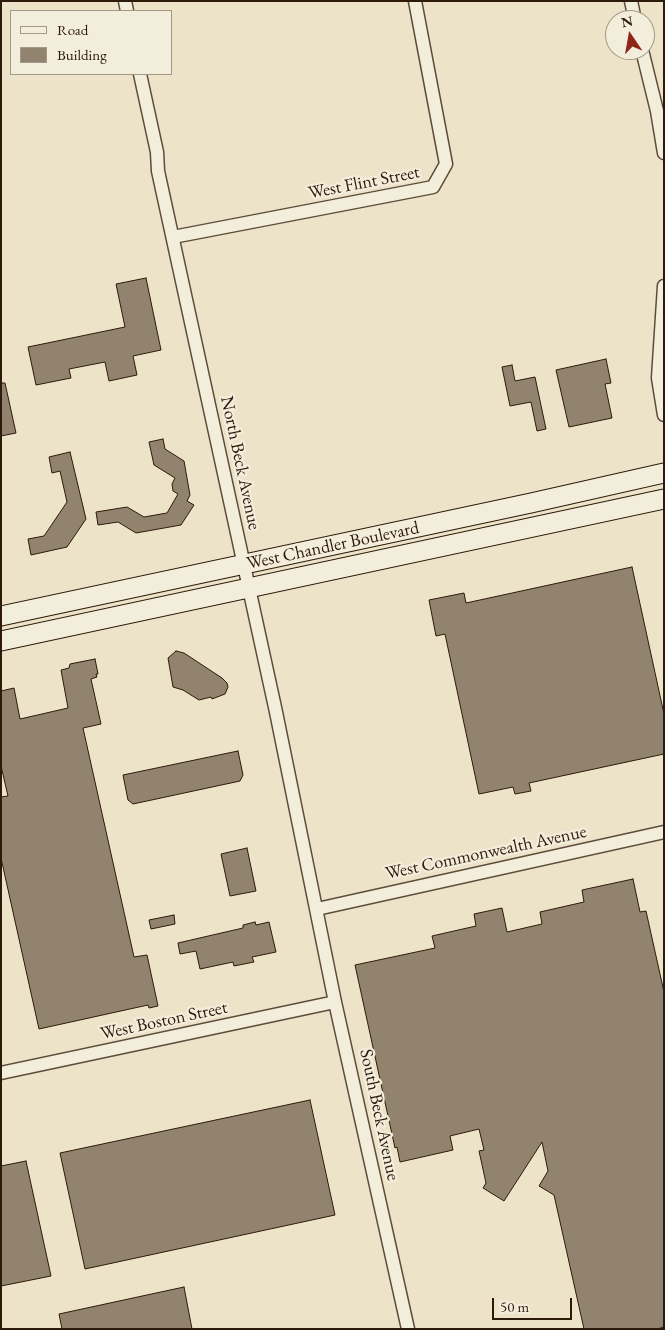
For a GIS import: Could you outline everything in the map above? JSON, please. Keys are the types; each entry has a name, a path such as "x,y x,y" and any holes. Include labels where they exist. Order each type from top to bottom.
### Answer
{"main road":[{"name":"West Chandler Boulevard","path":"1,616 531,504 664,473"},
{"name":"West Chandler Boulevard","path":"1,641 664,499"}],"street":[{"name":"West Flint Street","path":"173,237 432,187 446,164 415,1"},
{"path":"644,60 657,111 664,152"},
{"name":"North Beck Avenue","path":"140,75 157,152 158,171 317,909"},
{"path":"664,286 658,378 664,414"},
{"name":"West Commonwealth Avenue","path":"317,909 664,832"},
{"name":"South Beck Avenue","path":"317,909 335,1002 408,1329"},
{"name":"West Boston Street","path":"1,1073 335,1002"}],"building":[{"path":"146,278 161,350 133,356 137,375 109,381 105,362 69,369 71,378 36,385 28,347 125,327 116,284"},
{"path":"606,359 611,383 605,384 612,418 569,427 556,370"},
{"path":"512,365 515,381 535,377 546,429 537,431 531,402 510,406 502,367"},
{"path":"1,383 5,383 16,433 1,436"},
{"path":"163,439 165,449 184,461 190,495 187,501 194,505 181,525 136,533 118,522 98,525 96,512 127,507 144,517 167,513 178,494 173,491 172,484 175,478 154,465 149,442"},
{"path":"70,452 86,519 67,547 31,555 28,539 44,536 67,502 60,471 52,473 49,457"},
{"path":"632,567 664,714 664,754 529,783 531,791 515,794 513,787 479,794 445,634 436,636 429,600 464,593 466,603"},
{"path":"176,651 184,653 222,678 228,687 225,694 212,699 211,697 199,700 183,690 173,687 168,658"},
{"path":"95,659 98,674 96,674 97,677 91,679 101,724 83,728 134,957 147,955 158,1006 149,1008 148,1005 39,1029 1,858 1,797 8,796 1,766 1,691 14,688 20,719 68,708 61,670 69,668 70,664"},
{"path":"238,751 243,775 240,781 133,804 128,800 123,775"},
{"path":"247,848 256,891 230,896 221,854"},
{"path":"633,879 640,912 646,911 664,992 664,1327 657,1329 584,1329 554,1195 539,1186 548,1171 542,1142 504,1201 483,1188 486,1183 479,1151 484,1150 479,1129 450,1136 453,1150 400,1162 397,1147 395,1148 355,965 435,948 432,936 476,926 474,914 502,908 507,932 542,924 540,912 584,902 582,890"},
{"path":"174,915 175,924 151,929 149,920"},
{"path":"255,922 256,925 269,922 276,952 252,957 254,962 234,966 233,962 200,969 196,951 180,954 178,943 243,928 243,925"},
{"path":"310,1100 335,1215 85,1269 60,1153"},
{"path":"26,1161 51,1276 1,1286 1,1166"},
{"path":"184,1287 192,1329 62,1329 59,1314"}]}
